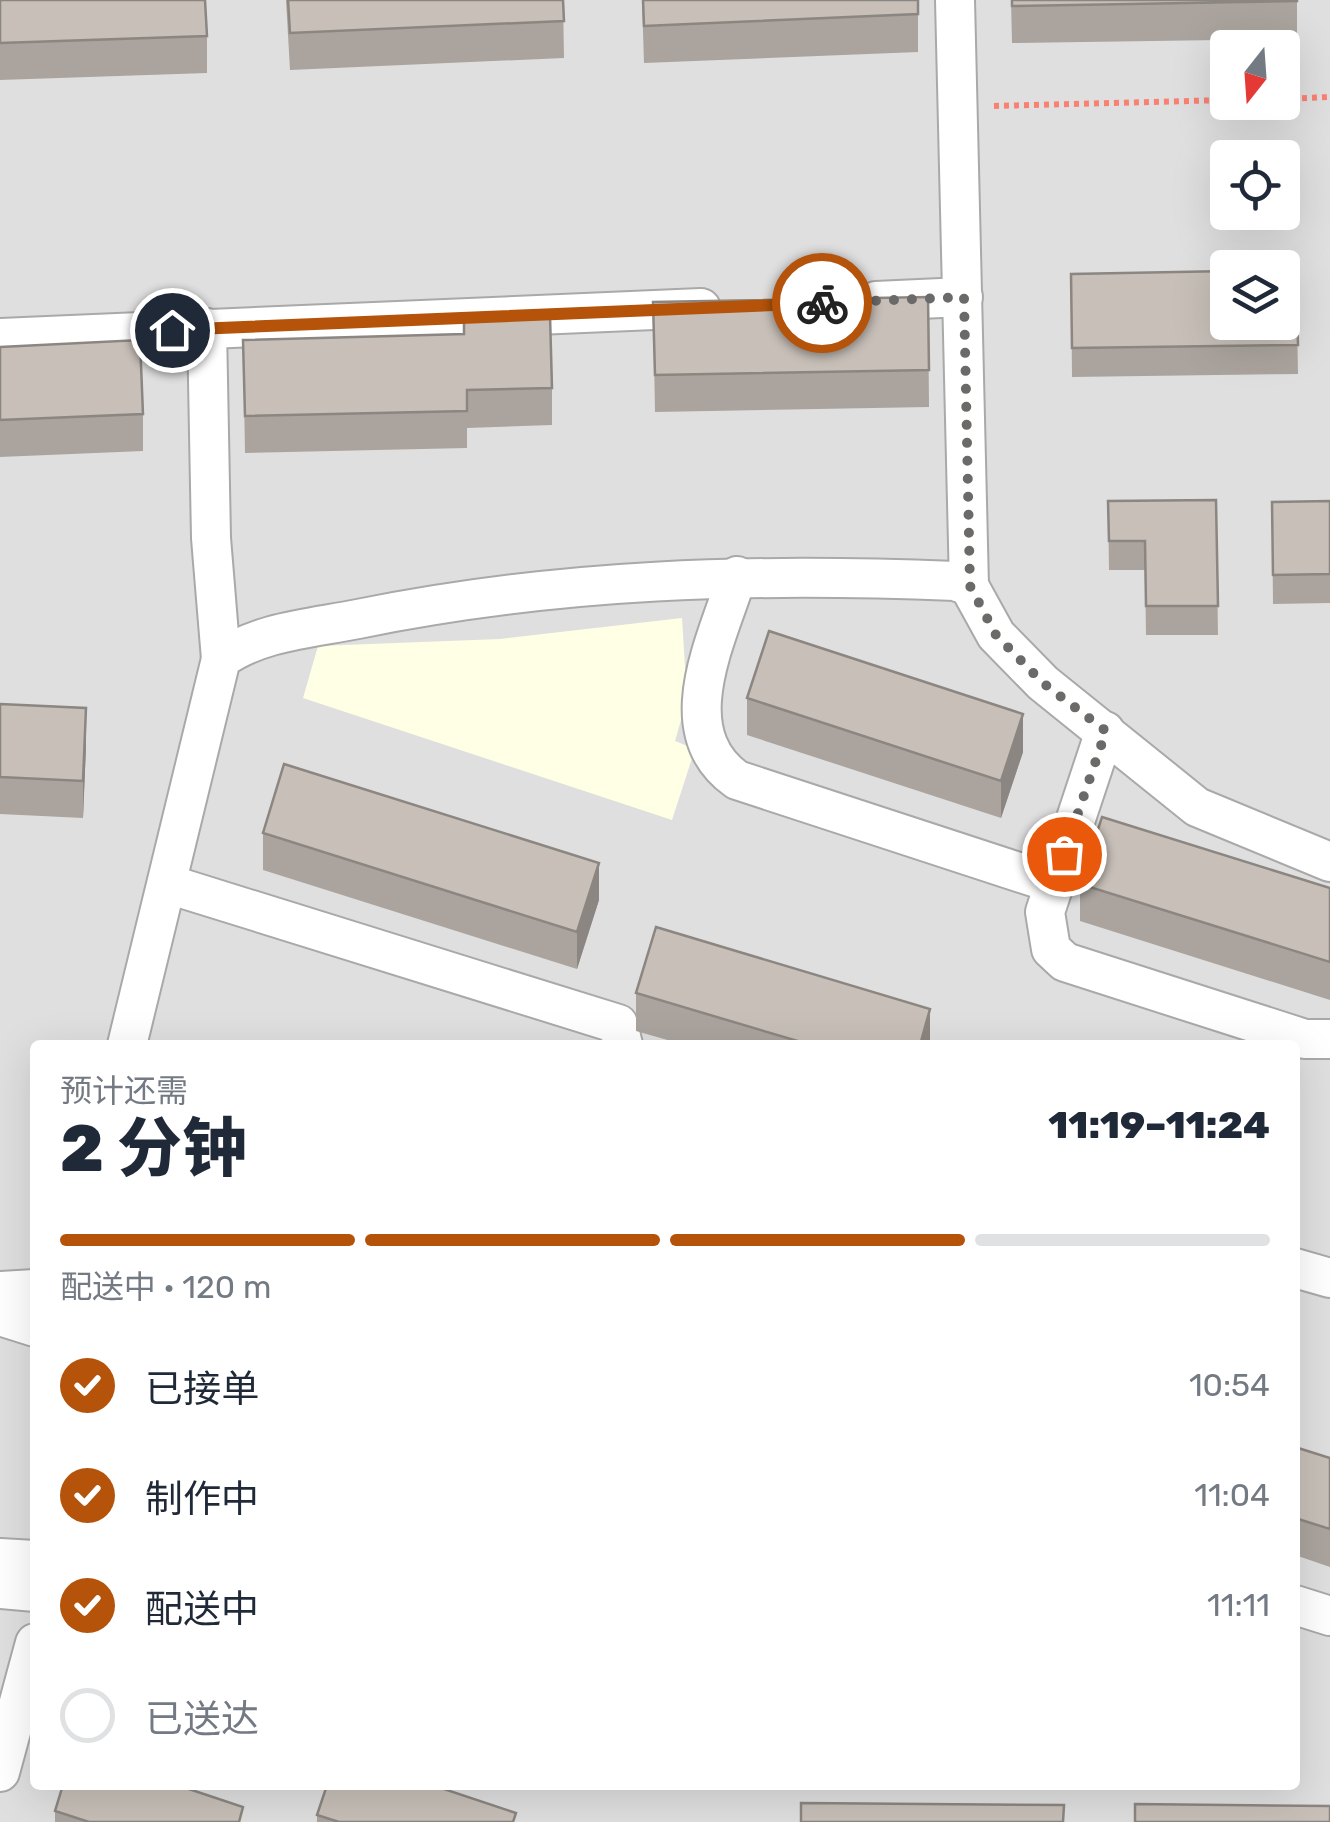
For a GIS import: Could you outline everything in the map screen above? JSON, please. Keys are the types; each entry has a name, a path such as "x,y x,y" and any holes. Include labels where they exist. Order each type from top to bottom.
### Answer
{"street":[{"path":"954,0 970,586 996,635 1043,683 1197,807 1330,862"},
{"path":"837,303 964,297"},
{"path":"0,338 739,307"},
{"path":"128,1040 222,659 211,538 207,328"},
{"path":"222,659 259,638 425,606 616,581 738,576 956,581 970,586"},
{"path":"738,576 701,695 705,737 722,770 737,780 1054,884"},
{"path":"1106,731 1054,884 1044,924 1051,949 1065,962 1305,1039 1330,1039"},
{"path":"168,884 618,1024 623,1040"},
{"path":"1300,1269 1330,1278"},
{"path":"0,1291 30,1289"},
{"path":"0,1316 30,1325"},
{"path":"0,1558 30,1560"},
{"path":"0,1590 30,1592"},
{"path":"1300,1607 1330,1616"},
{"path":"0,1772 30,1661"}],"path":[{"path":"1300,98 1330,98"},
{"path":"957,106 1210,100"}],"shaded area":[{"path":"0,0 1330,0 1330,1822 0,1822"},
{"path":"682,618 687,699 675,741 695,749 672,820 303,698 318,646 500,639"}],"building":[{"path":"0,0 205,0 207,36 0,43"},
{"path":"288,0 563,0 564,21 290,33"},
{"path":"643,0 918,0 918,14 644,26"},
{"path":"1012,0 1297,0 1297,1 1012,6"},
{"path":"1210,271 1210,340 1298,340 1298,345 1072,348 1071,274"},
{"path":"928,297 929,370 655,375 653,302"},
{"path":"550,315 552,388 467,390 467,411 245,416 243,340 464,334 464,316"},
{"path":"140,340 143,414 0,420 0,347"},
{"path":"1216,500 1218,606 1146,606 1145,541 1109,541 1108,501"},
{"path":"1330,501 1330,574 1273,575 1272,502"},
{"path":"769,631 1023,714 1001,781 747,698"},
{"path":"0,704 86,708 83,781 0,777"},
{"path":"284,764 599,863 577,932 263,833"},
{"path":"1102,817 1330,888 1330,962 1080,884"},
{"path":"656,927 930,1009 921,1040 794,1040 636,993"},
{"path":"1300,1449 1330,1458 1330,1529 1300,1520"},
{"path":"61,1790 192,1790 243,1807 239,1822 89,1822 55,1811"},
{"path":"325,1790 447,1790 516,1813 513,1822 339,1822 317,1815"},
{"path":"801,1803 1064,1805 1063,1822 801,1822"},
{"path":"1135,1804 1330,1806 1330,1822 1135,1822"}],"way so far":[{"path":"822,303 964,297 970,586 996,635 1043,683 1106,731 1064,854"}],"route":[{"path":"172,330 822,303"}]}
